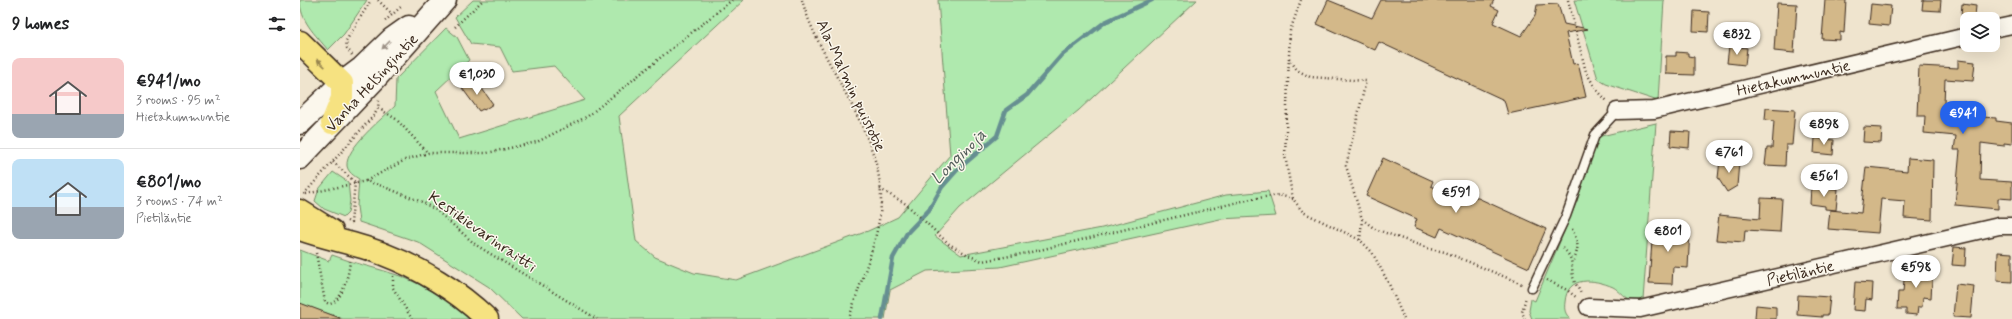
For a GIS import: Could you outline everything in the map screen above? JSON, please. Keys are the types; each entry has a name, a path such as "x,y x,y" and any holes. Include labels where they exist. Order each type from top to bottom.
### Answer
{"main road":[{"name":"Vanha Helsingintie","path":"300,123 342,83 362,68 392,39 443,3"},
{"name":"Vanha Helsingintie","path":"300,158 374,80 443,3"},
{"path":"300,42 342,83 342,98 332,123"},
{"path":"302,203 350,249"},
{"path":"300,229 350,249 382,253 434,279 476,309 487,319"}],"street":[{"path":"2000,28 2012,25"},
{"name":"Hietakummuntie","path":"1618,111 1654,110 1960,38"},
{"name":"Pietiläntie","path":"1588,307 1640,309 1999,226 2012,226"}],"lane":[{"path":"1532,288 1566,216 1596,135 1618,111"}],"path":[{"path":"351,53 347,48 346,41 371,0"},
{"path":"378,0 392,14"},
{"path":"455,27 484,0"},
{"path":"366,181 405,160 428,153 487,153 537,142 588,116 732,0"},
{"name":"Ala-Malmin puistotie","path":"802,0 817,38 858,118 869,145 878,176 880,189 880,213 875,238 849,319"},
{"path":"1301,0 1290,31 1285,156 1293,199 1303,212 1360,240 1372,252 1389,284 1404,319"},
{"path":"1568,0 1586,72 1596,89 1618,111"},
{"path":"1289,58 1297,70 1310,77 1366,81 1346,166 1362,219 1360,240"},
{"path":"302,203 333,162 378,108 379,94"},
{"path":"378,108 396,119 428,153"},
{"path":"315,248 325,302 332,304 340,294 347,280 355,183 333,162"},
{"name":"Kestikievarinraitti","path":"302,203 355,183 366,181 382,186 436,210 476,245 597,319"},
{"path":"880,189 909,207 939,234 968,255 982,261 1027,253 1250,200 1278,195 1293,199"},
{"path":"1566,216 1578,241 1578,248 1573,263 1573,278 1588,307"},
{"path":"1362,219 1375,229 1430,249 1445,252 1532,288 1525,299 1522,312 1525,319"},
{"path":"1557,236 1573,263"},
{"path":"393,272 393,288 412,319"},
{"path":"1538,278 1547,280 1567,290 1588,307"}],"green space":[{"path":"300,0 367,0 344,34 328,50 305,21"},
{"path":"473,0 744,0 619,116 636,241 655,257 694,273 736,280 868,231 898,217 950,155 938,0 1197,0 1079,110 960,208 935,236 961,255 1102,228 1226,195 1268,191 1276,216 1220,219 1000,267 927,271 890,290 885,319 522,319 489,287 418,242 359,222 357,206 359,179 350,172 347,166 348,159 358,142 395,106 396,79 446,28 457,37 469,60 436,91 459,139 585,100 554,66 512,71 500,47 471,44 455,17"},
{"path":"1574,0 1664,0 1658,101 1606,84 1598,79"},
{"path":"1656,123 1643,300 1630,300 1615,288 1606,284 1583,281 1576,283 1567,293 1565,309 1570,319 1532,319 1529,311 1531,299 1535,301 1577,201 1597,137"},
{"path":"333,172 348,182 350,201 348,213 344,217 324,209 315,201 319,189"},
{"path":"300,250 329,261 332,255 400,276 438,295 472,319 343,319 300,304"}],"building":[{"path":"1328,0 1372,18 1381,0 1494,0 1491,6 1499,10 1493,23 1521,36 1535,16 1537,5 1558,4 1564,24 1588,29 1566,33 1573,64 1578,63 1586,97 1508,114 1504,100 1379,42 1375,50 1317,24"},
{"path":"1825,0 1846,0 1844,33 1840,32 1840,40 1822,39"},
{"path":"1923,0 1941,0 1940,11 1922,10"},
{"path":"1777,3 1797,4 1794,53 1774,51"},
{"path":"1871,4 1891,6 1889,26 1869,24"},
{"path":"1962,4 1976,6 1975,12 1961,12"},
{"path":"1694,11 1709,12 1708,32 1693,31"},
{"path":"1729,46 1747,48 1745,65 1727,63"},
{"path":"1676,52 1688,53 1688,56 1694,57 1694,75 1666,74 1666,56 1676,56"},
{"path":"1958,60 1975,62 1973,81 1945,79 1944,104 1955,104 1954,115 1996,118 1996,121 2012,123 2012,144 2004,143 2004,146 1981,143 1980,180 2012,182 2012,199 1998,198 1998,209 1955,205 1960,150 1954,150 1956,136 1924,133 1925,116 1917,116 1919,66 1958,68"},
{"path":"475,79 493,104 484,110 479,111 462,88"},
{"path":"1766,108 1795,110 1792,145 1786,145 1785,166 1765,165 1767,148 1772,148 1774,121 1765,120"},
{"path":"1864,127 1882,128 1881,143 1863,142"},
{"path":"1671,131 1690,132 1689,148 1670,146"},
{"path":"1815,138 1834,140 1833,155 1814,153"},
{"path":"1383,158 1433,181 1431,186 1452,195 1456,188 1546,229 1529,268 1441,228 1437,237 1414,227 1417,219 1366,196"},
{"path":"1908,158 1933,160 1932,220 1904,218 1905,201 1881,199 1878,233 1828,229 1830,210 1861,213 1866,167 1907,171"},
{"path":"1720,160 1739,162 1737,186 1727,192 1718,178"},
{"path":"1811,187 1838,189 1836,210 1825,209 1825,206 1810,204"},
{"path":"1761,198 1782,199 1780,232 1745,230 1744,242 1716,240 1719,215 1760,219"},
{"path":"1653,227 1690,229 1688,268 1673,267 1672,284 1649,283"},
{"path":"1954,247 1966,248 1965,266 1952,265"},
{"path":"1998,252 2012,253 2012,282 1997,281"},
{"path":"1915,263 1933,264 1931,298 1923,297 1922,307 1918,307 1917,315 1906,314 1906,309 1897,309 1898,292 1903,292 1904,280 1910,280 1911,273 1914,273"},
{"path":"1855,282 1873,283 1872,300 1866,299 1865,311 1853,310"},
{"path":"1956,284 1974,286 1971,318 1953,317"},
{"path":"1798,295 1830,297 1828,315 1822,315 1822,317 1797,315"},
{"path":"300,303 340,318 340,319 300,319"},
{"path":"1756,305 1776,307 1776,319 1755,319"}],"waterway":[{"name":"Longinoja","path":"882,319 893,258 907,233 929,210 942,187 957,170 997,136 1006,110 1027,95 1062,55 1105,22 1152,0"}]}
